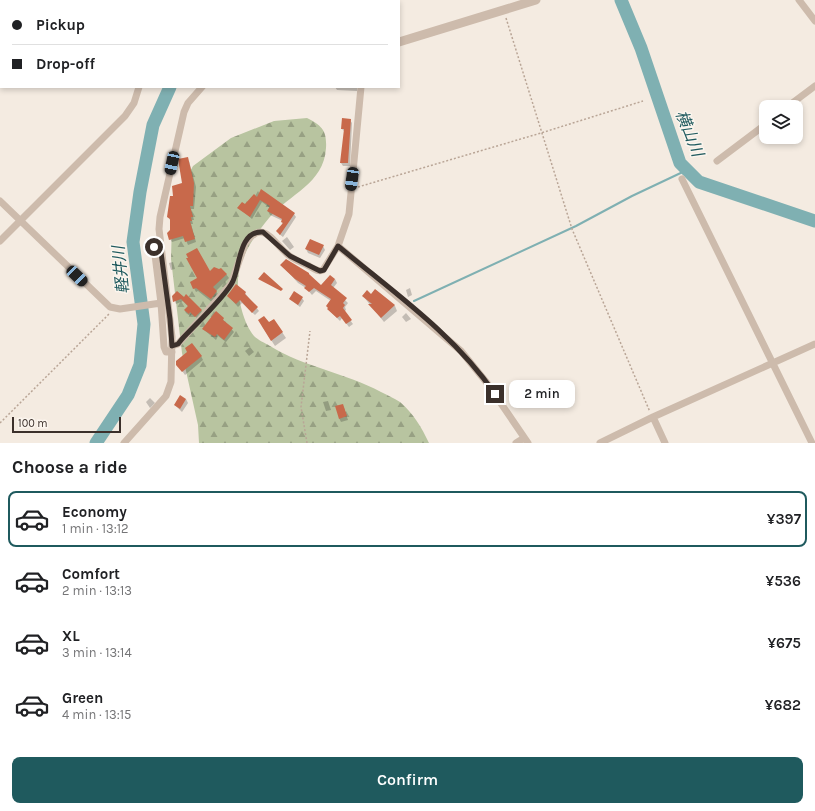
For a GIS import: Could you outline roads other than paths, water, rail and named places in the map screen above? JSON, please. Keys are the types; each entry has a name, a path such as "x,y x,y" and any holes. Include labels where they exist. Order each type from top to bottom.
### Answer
{"street":[{"path":"400,42 536,0"},
{"path":"800,0 815,21"},
{"path":"797,100 815,86"},
{"path":"0,241 125,116 134,103 139,88"},
{"path":"124,443 166,396 171,382 172,349 170,319 160,245 160,217 177,136 186,106 201,88"},
{"path":"160,245 154,247 161,303 164,347 166,352 178,344 231,284 245,244 249,238 258,232 263,232 268,235 290,256 320,271 324,270 338,246 349,214 361,88"},
{"path":"717,161 759,129"},
{"path":"682,179 774,363 812,443"},
{"path":"0,201 103,301 114,308 132,308 161,303"},
{"path":"338,246 461,351 487,383 526,440 516,443"},
{"path":"600,443 653,417 815,344"},
{"path":"653,417 665,443"}],"waterway":[{"name":"横山川","path":"621,0 641,48 680,163 699,182 815,221"},
{"name":"軽井川","path":"96,443 128,395 140,365 144,324 133,242 140,192 153,125 170,88"},
{"path":"414,301 576,226 632,196 687,170"}]}
